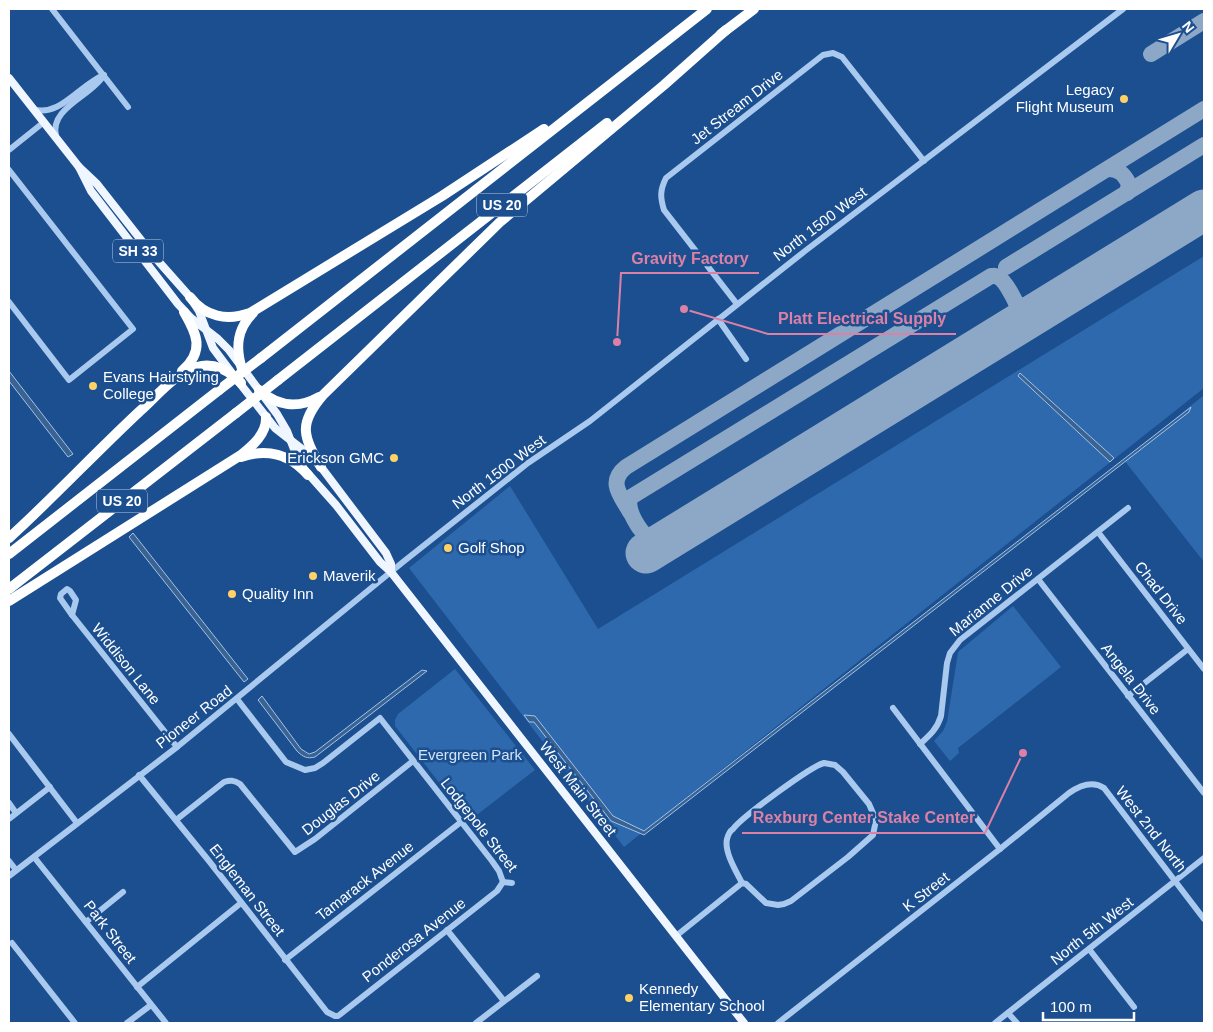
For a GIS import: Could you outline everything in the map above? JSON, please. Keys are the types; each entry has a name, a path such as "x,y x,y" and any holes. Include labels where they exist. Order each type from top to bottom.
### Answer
{"highway":[{"name":"US 20","path":"9,554 707,9"},
{"name":"US 20","path":"9,590 754,9"},
{"name":"SH 33","path":"259,390 278,402 298,405 312,400 328,390 500,222 543,184 664,85 726,30"},
{"name":"SH 33","path":"190,297 203,310 219,317 236,317 256,310 442,196 603,90"},
{"path":"242,368 238,350 238,337 244,324 256,310"},
{"path":"9,538 189,364 196,350 196,335 184,312"},
{"path":"168,385 191,369 208,365 228,372 241,383"},
{"path":"320,467 308,443 306,427 314,407 328,390"},
{"path":"9,600 233,460 247,450 259,437 265,428 266,418"},
{"path":"233,460 255,453 278,454 292,460 308,475"}],"main road":[{"name":"West Main Street","path":"9,78 79,167 97,184 152,254 190,297 199,311 217,354 275,428 307,453 320,467 386,553 392,572"},
{"name":"West Main Street","path":"79,167 91,191 184,312 223,344 278,414 297,457 308,475 332,500 380,562 392,572 744,1023"}],"street":[{"path":"52,9 128,107"},
{"name":"North 1500 West","path":"392,572 528,463 590,421 737,304 1036,73 1123,9"},
{"name":"Jet Stream Drive","path":"737,304 664,210 660,188 666,178 823,55 833,53 842,57 924,161"},
{"path":"33,109 41,111 54,109 92,80 104,74"},
{"path":"56,137 54,128 58,117 96,85 104,74"},
{"path":"9,150 44,122"},
{"path":"9,170 133,329 70,380 9,302"},
{"path":"718,319 746,359"},
{"name":"Marianne Drive","path":"920,744 934,731 941,716 950,653 960,640 1128,508"},
{"name":"Chad Drive","path":"1098,532 1204,670"},
{"name":"Pioneer Road","path":"9,876 177,747 392,572"},
{"name":"Angela Drive","path":"1038,579 1204,793"},
{"name":"Widdison Lane","path":"72,615 177,747"},
{"path":"1128,696 1188,649"},
{"name":"Lodgepole Street","path":"237,699 286,762 305,770 315,768 324,762 380,718 499,871 503,882 512,883"},
{"path":"892,708 1000,849"},
{"path":"9,734 77,823"},
{"name":"Douglas Drive","path":"176,820 224,782 236,781 295,852 315,839 413,761"},
{"path":"830,763 835,765 856,786 869,804 876,820 872,835 868,841 791,901 784,904 766,903 746,884 742,883 727,844 729,834 736,825 817,765 830,763"},
{"name":"Engleman Street","path":"139,775 327,1012 338,1016"},
{"name":"K Street","path":"778,1023 1069,793 1078,787 1091,784"},
{"name":"West 2nd North","path":"1091,784 1104,788 1204,919"},
{"path":"9,819 50,787"},
{"path":"9,803 16,813"},
{"name":"Tamarack Avenue","path":"285,960 461,822"},
{"name":"Park Street","path":"34,857 166,1023"},
{"name":"North 5th West","path":"995,1023 1204,858"},
{"path":"9,861 16,870"},
{"name":"Ponderosa Avenue","path":"338,1016 497,891 503,882"},
{"path":"676,936 742,883"},
{"path":"86,922 123,892"},
{"path":"137,987 241,903"},
{"path":"447,930 504,1001"},
{"path":"12,943 75,1023"},
{"path":"1089,949 1134,1007"},
{"path":"476,1023 537,976"},
{"path":"127,1023 151,1005"},
{"path":"1008,1012 1017,1023"}],"green space":[{"path":"1204,256 1204,388 624,847 409,568 510,486 598,629"},
{"path":"1204,395 1204,562 1124,460"},
{"path":"1013,606 1061,667 958,748 959,753 950,761 934,741 943,731 947,722 958,652"},
{"name":"Evergreen Park","path":"455,669 535,770 469,821 395,726 398,714"}],"shaded area":[{"path":"9,371 73,454 68,457 9,381"},
{"path":"1020,373 1114,458 1110,462 1018,376"},
{"path":"1191,407 1189,412 644,835 611,821 534,722 529,722 524,715 535,716 613,816 644,831"},
{"path":"133,533 248,679 244,682 129,537"},
{"path":"422,670 427,671 312,758 305,757 297,751 258,700 262,696 301,749 309,754 315,752"}],"taxiway":[{"path":"1151,54 1204,21"},
{"path":"630,512 620,495 617,484 617,478 626,467 1204,109"},
{"path":"1006,267 1204,145"},
{"path":"1108,169 1118,171 1125,177 1129,184 1127,193"},
{"path":"667,540 650,538 642,531 631,513 629,501 631,497 991,276 1001,279 1016,303 1017,316 1015,323 1010,329"},
{"path":"1016,302 1029,310 1045,308"}],"runway":[{"path":"646,553 1204,210"}],"place":[{"name":"Legacy Flight Museum","path":"1124,99"},
{"name":"Platt Electrical Supply","path":"684,309"},
{"name":"Gravity Factory","path":"617,342"},
{"name":"Evans Hairstyling College","path":"93,386"},
{"name":"Erickson GMC","path":"394,458"},
{"name":"Golf Shop","path":"448,548"},
{"name":"Maverik","path":"313,576"},
{"name":"Quality Inn","path":"232,594"},
{"name":"Rexburg Center Stake Center","path":"1023,753"},
{"name":"Kennedy Elementary School","path":"629,998"}]}
